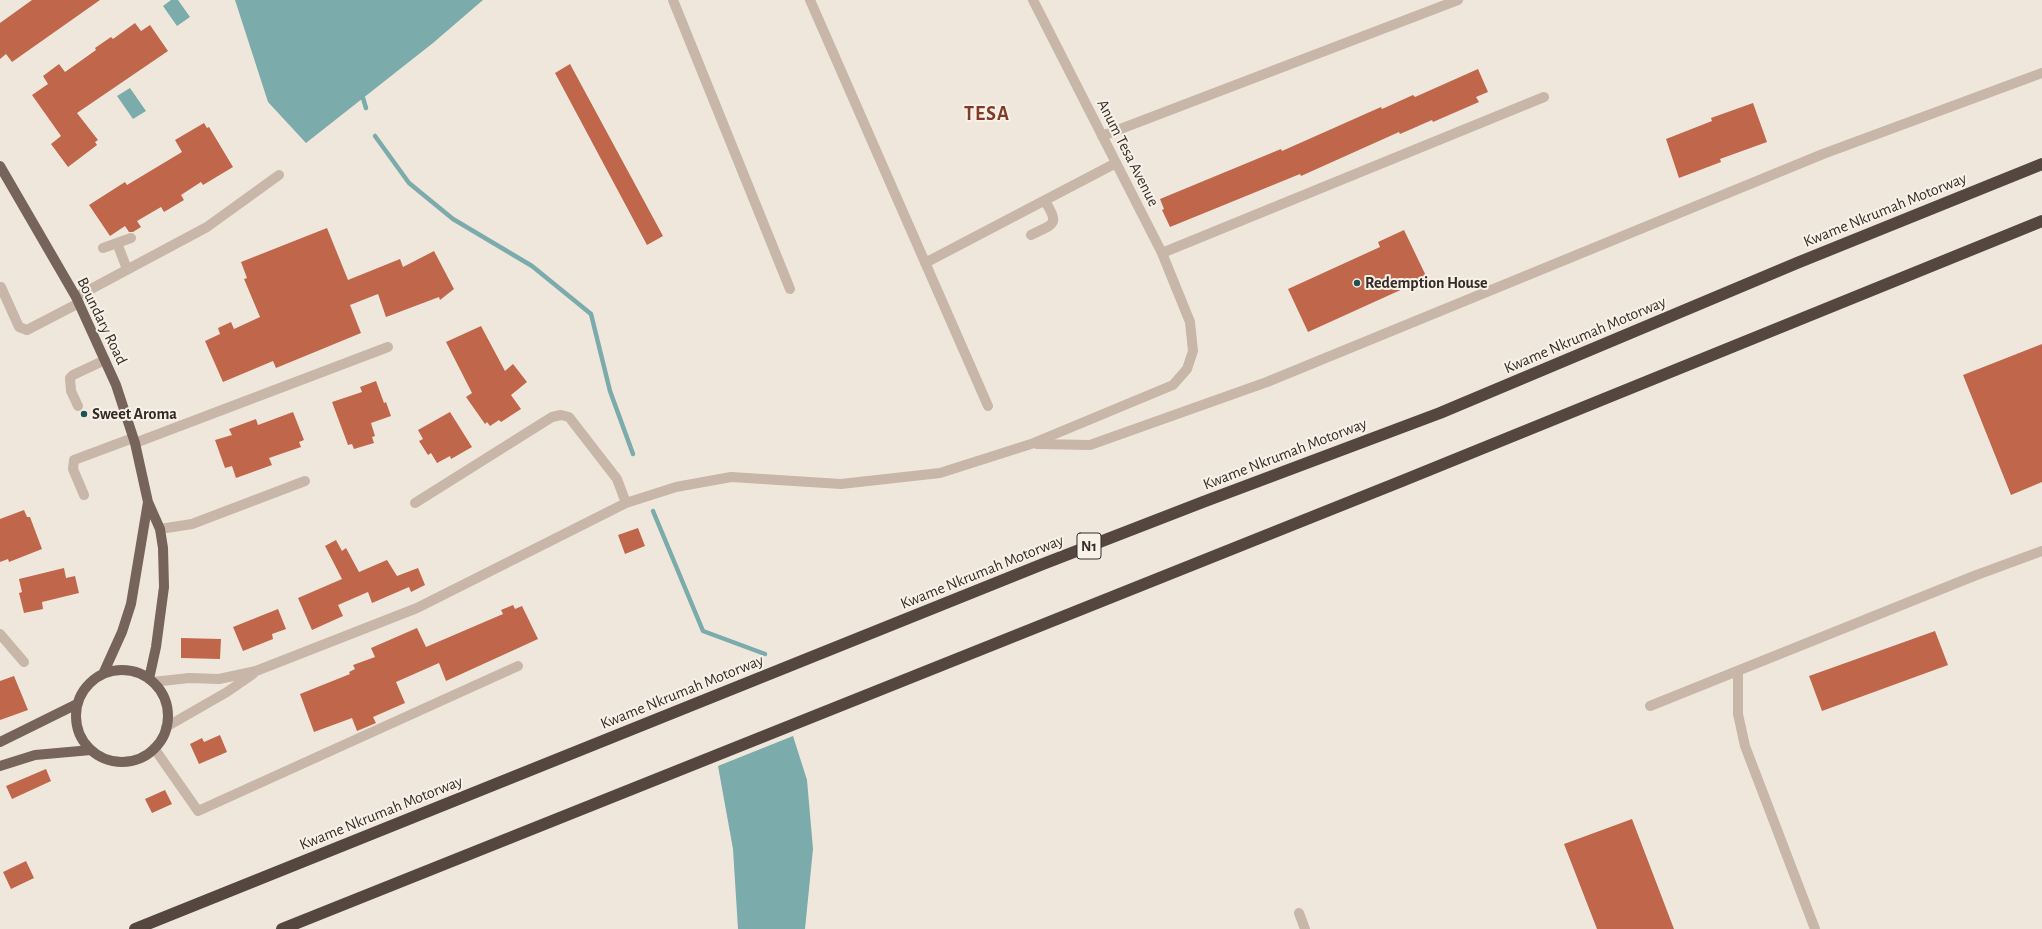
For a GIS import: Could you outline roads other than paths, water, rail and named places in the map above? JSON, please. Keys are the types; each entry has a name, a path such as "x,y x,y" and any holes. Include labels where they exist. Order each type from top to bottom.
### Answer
{"highway":[{"name":"Kwame Nkrumah Motorway","path":"135,929 1050,561 1440,413 1797,263 2042,164"},
{"path":"282,929 1395,484 2042,221"}],"main road":[{"name":"Boundary Road","path":"0,166 3,182 77,300 116,385 134,441 148,502 160,530 163,548 164,587 151,680"},
{"name":"Boundary Road","path":"103,674 122,632 131,604 148,502"},
{"name":"Boundary Road","path":"115,670 127,670 151,680 161,691 166,703 168,715 162,738 154,748 138,758 118,761 108,760 91,750 79,734 76,724 77,704 87,686 103,674 115,670"},
{"path":"0,742 77,704"},
{"path":"0,766 35,755 91,750"}],"street":[{"path":"673,0 790,289"},
{"path":"810,0 988,406"},
{"name":"Anum Tesa Avenue","path":"1031,444 1173,385 1187,369 1193,351 1190,322 1162,253 1033,0"},
{"path":"1102,136 1458,0"},
{"path":"151,680 189,678 219,679 256,671 416,608 626,503 676,487 731,477 841,484 940,473 1031,444 1090,445 1267,382 1823,154 2042,73"},
{"path":"1162,253 1544,96"},
{"path":"925,263 1116,163"},
{"path":"1,287 19,327 27,330 127,269 207,227 280,175"},
{"path":"1031,235 1051,225 1054,220 1054,217 1045,201"},
{"path":"103,248 131,238"},
{"path":"117,243 127,269"},
{"path":"84,495 74,469 74,460 134,441 388,347"},
{"path":"78,406 71,391 70,378 73,375 105,360"},
{"path":"415,503 552,417 561,415 568,417 617,479 626,503"},
{"path":"160,530 192,524 305,481"},
{"path":"1650,706 1974,576 2042,551"},
{"path":"0,634 24,662"},
{"path":"154,748 198,811 518,666"},
{"path":"166,727 227,692 256,671"},
{"path":"1738,671 1738,714 1745,746 1815,929"},
{"path":"1299,913 1305,929"}],"water":[{"path":"171,0 178,0 190,17 177,26 163,6"},
{"path":"235,0 483,0 433,43 306,143 268,102"},
{"path":"130,88 146,111 133,119 117,96"},
{"path":"793,736 807,780 813,849 805,929 738,929 733,849 718,766"}],"waterway":[{"path":"363,98 366,108"},
{"path":"375,136 409,183 453,219 532,266 591,314 610,391 633,454"},
{"path":"653,511 703,631 765,654"}],"place":[{"name":"Redemption House","path":"1357,283"},
{"name":"Sweet Aroma","path":"84,414"}],"district":[{"name":"TESA","path":"987,114"}]}
